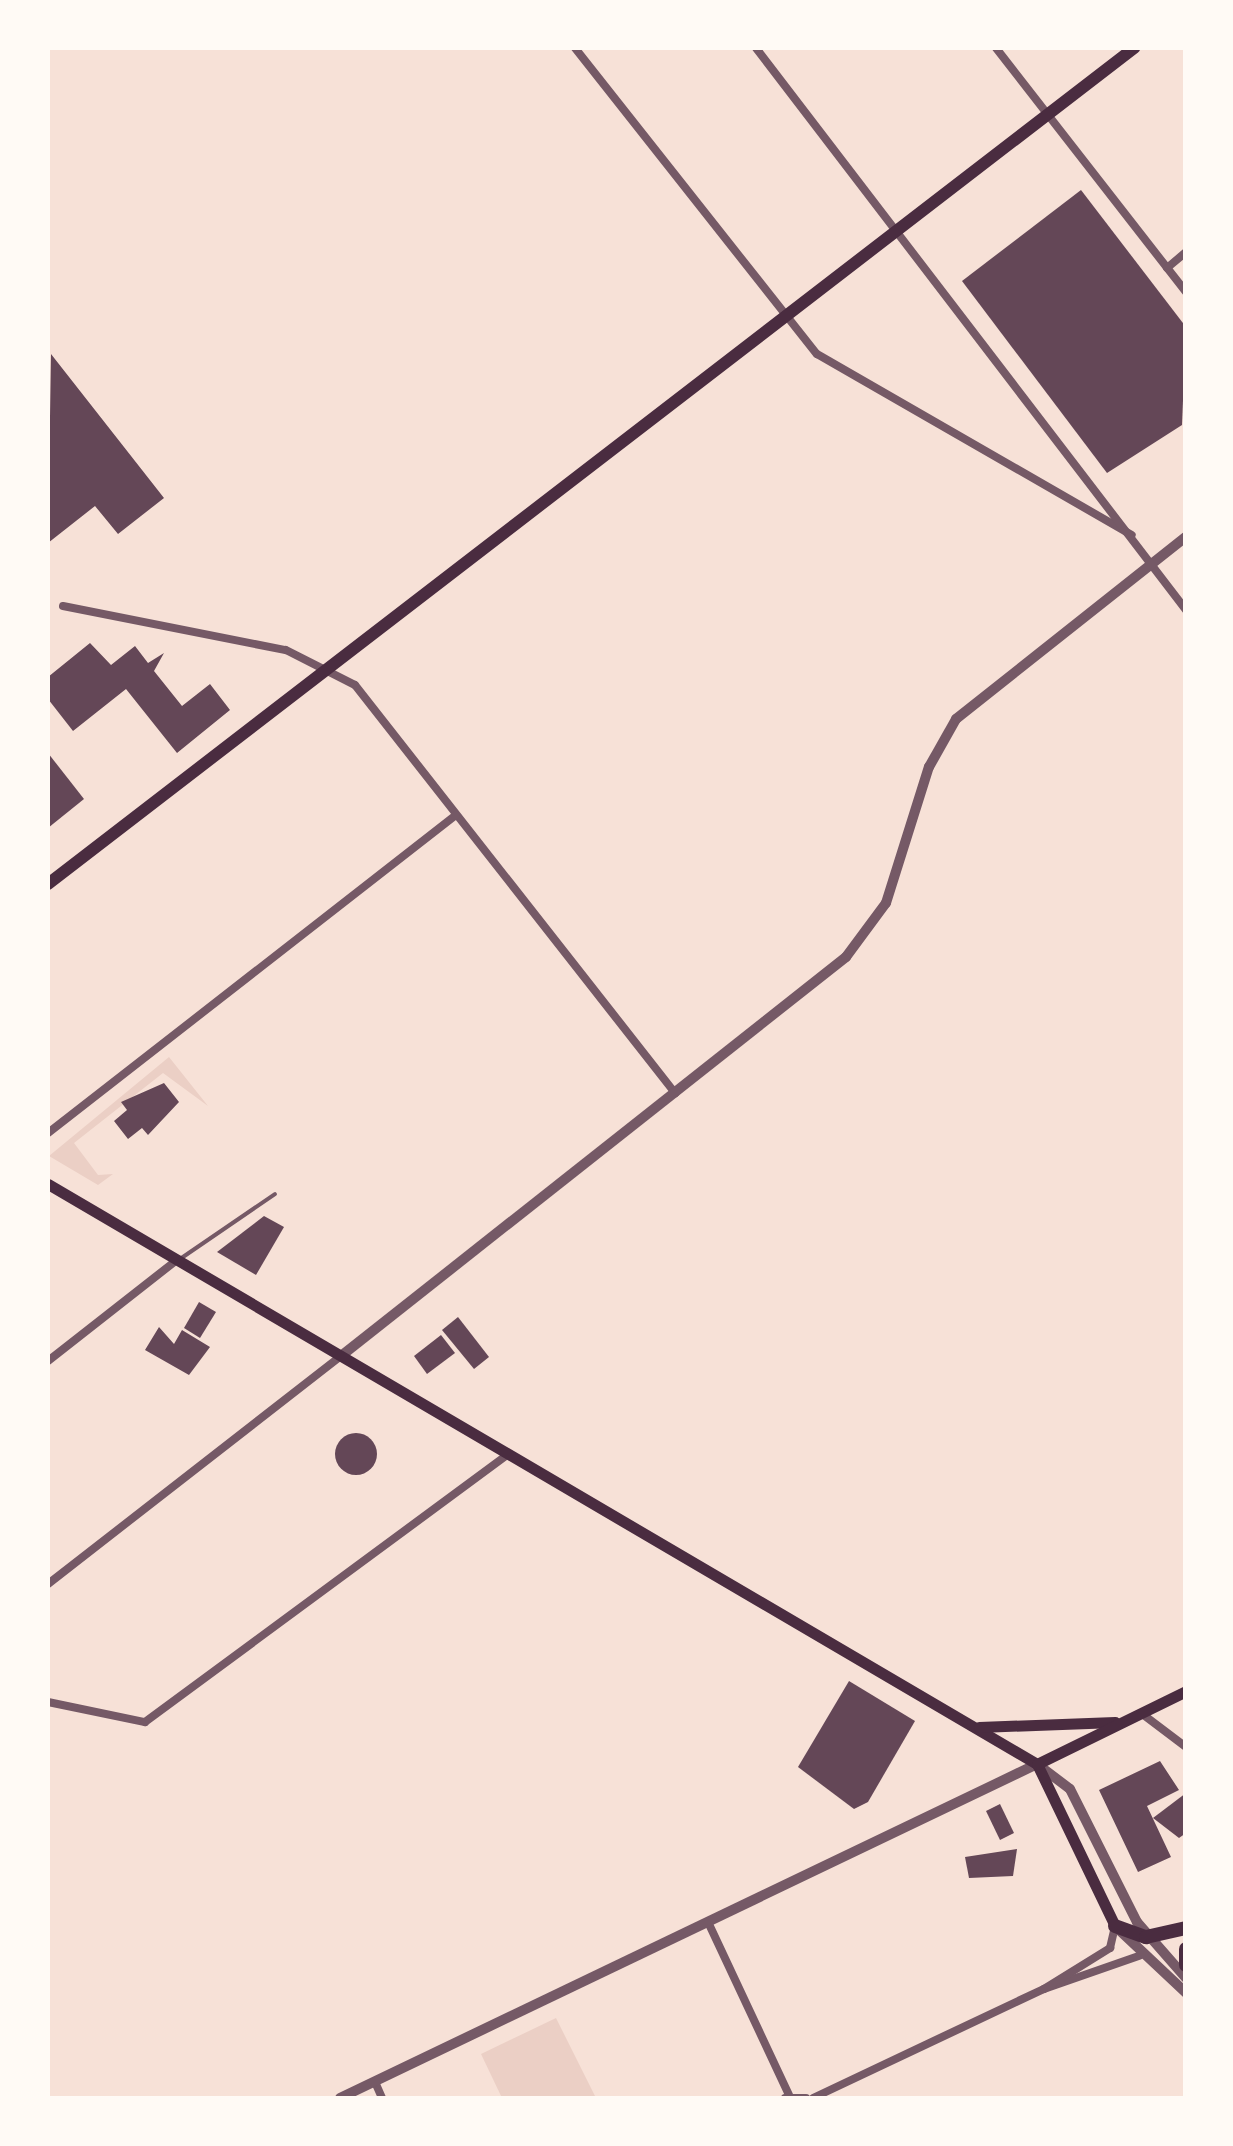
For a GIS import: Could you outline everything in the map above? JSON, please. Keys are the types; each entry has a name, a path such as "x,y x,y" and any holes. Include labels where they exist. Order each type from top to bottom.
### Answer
{"highway":[{"path":"1115,1926 1146,1936 1186,1928"},
{"path":"1186,1949 1186,1966"}],"main road":[{"path":"48,884 1134,48"},
{"path":"48,1184 1038,1764 1115,1926"},
{"path":"1038,1764 1186,1691"},
{"path":"975,1727 1126,1720"}],"street":[{"path":"575,48 816,354 1132,535"},
{"path":"772,48 759,51 1186,610"},
{"path":"996,48 1186,292"},
{"path":"1166,268 1186,252"},
{"path":"48,1584 675,1094 866,934 897,878 929,767 969,705 1186,537"},
{"path":"63,606 273,647 327,668 355,685 675,1094"},
{"path":"48,1133 456,815"},
{"path":"48,1361 177,1260"},
{"path":"48,1702 145,1722 509,1454"},
{"path":"1141,1713 1186,1746"},
{"path":"340,2098 1038,1764 1070,1789 1146,1936 1186,1978"},
{"path":"708,1922 787,2097 809,2098 1044,1988 1110,1948 1115,1926"},
{"path":"1115,1926 1139,1956 1186,1993"},
{"path":"1044,1988 1139,1956"},
{"path":"374,2082 382,2098"}],"lane":[{"path":"177,1260 275,1194"}],"shaded area":[{"path":"169,1057 208,1106 163,1073 74,1143 98,1175 113,1174 98,1185 49,1156"},
{"path":"556,2018 596,2098 502,2098 481,2054"}],"building":[{"path":"1081,190 1186,327 1182,425 1107,473 962,281"},
{"path":"51,354 164,498 118,534 95,506 48,543"},
{"path":"90,643 111,665 135,646 148,663 164,653 154,671 182,706 210,684 230,710 177,753 126,689 73,731 48,699 48,677"},
{"path":"48,753 84,799 48,828"},
{"path":"164,1083 179,1102 148,1135 142,1128 128,1139 114,1121 127,1110 121,1102"},
{"path":"264,1216 284,1227 256,1275 217,1252"},
{"path":"199,1302 216,1312 200,1338 184,1328"},
{"path":"458,1317 489,1357 474,1369 442,1330"},
{"path":"159,1327 174,1344 182,1330 210,1347 189,1375 145,1350"},
{"path":"441,1335 455,1353 427,1374 414,1356"},
{"path":"356,1433 371,1439 377,1454 371,1469 356,1475 341,1469 335,1454 341,1439"},
{"path":"849,1681 915,1721 868,1802 854,1809 798,1767"},
{"path":"1160,1761 1179,1790 1147,1806 1171,1857 1138,1872 1099,1790"},
{"path":"1186,1793 1186,1833 1179,1838 1153,1818"},
{"path":"1000,1804 1014,1833 1000,1840 986,1811"},
{"path":"1017,1849 1013,1876 969,1878 965,1857"}]}
